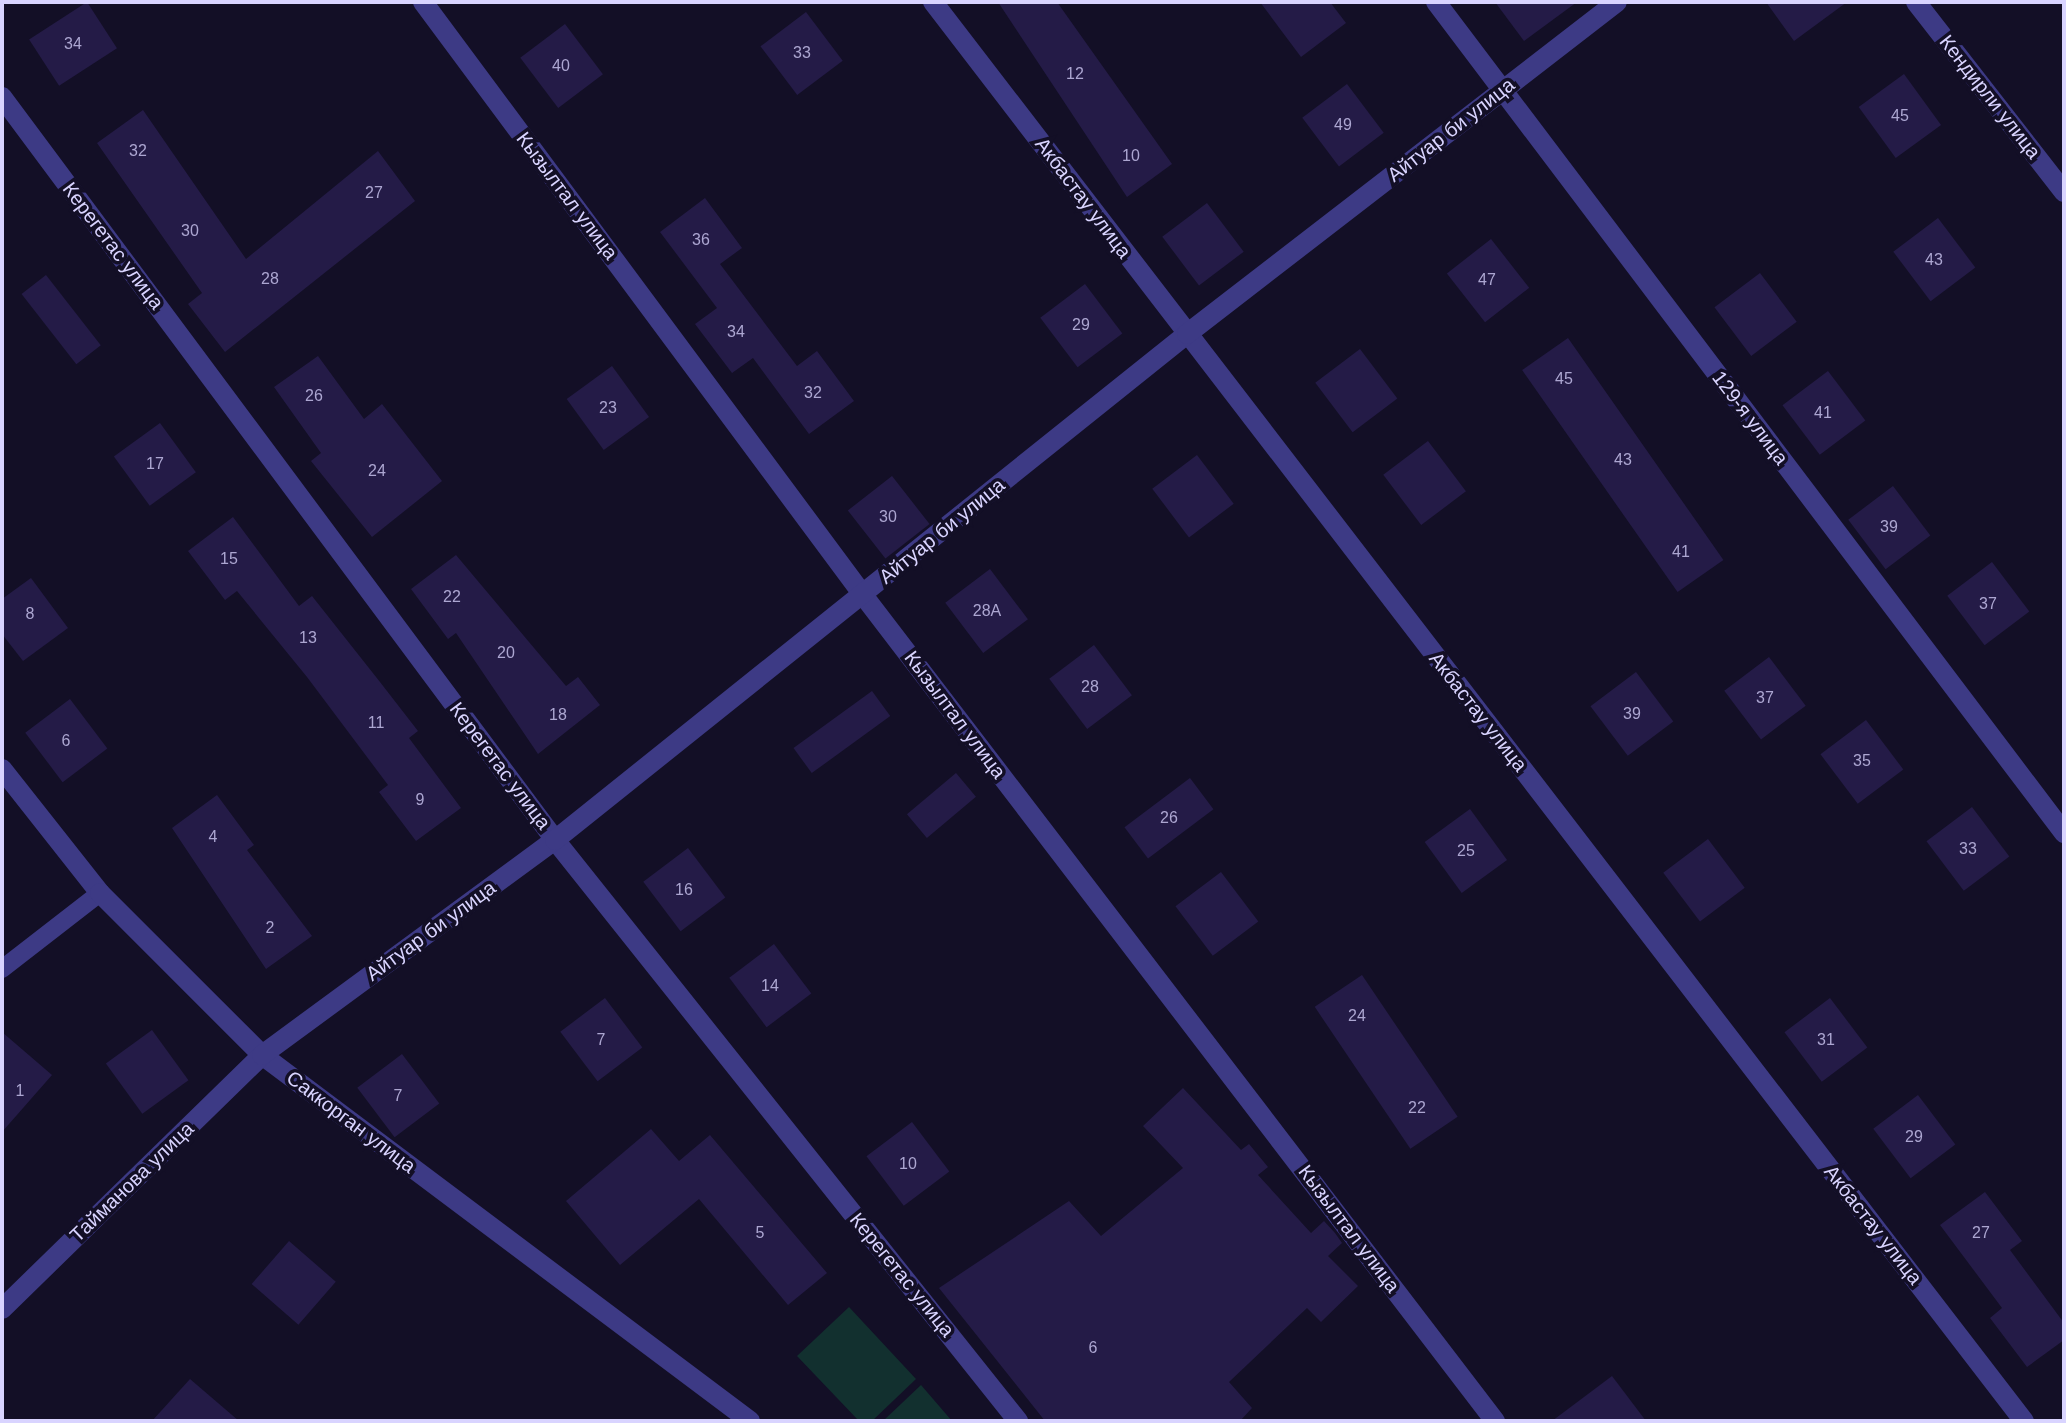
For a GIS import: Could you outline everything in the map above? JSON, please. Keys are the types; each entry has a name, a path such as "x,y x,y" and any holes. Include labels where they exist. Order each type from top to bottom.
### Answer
{"street":[{"name":"Кызылтал улица","path":"423,2 863,595 1495,1421"},
{"name":"Акбастау улица","path":"933,2 2024,1421"},
{"name":"129-я улица","path":"1436,2 2064,833"},
{"name":"Айтуар би улица","path":"262,1055 555,840 1187,334 1617,2"},
{"name":"Кендирли улица","path":"1916,2 2064,192"},
{"name":"Керегетас улица","path":"2,97 555,840 1018,1421"},
{"name":"Саккорган улица","path":"2,769 100,893 262,1055 750,1421"},
{"name":"Тайманова улица","path":"2,1309 262,1055"}],"lane":[{"path":"2,969 100,893"}],"green space":[{"path":"849,1307 916,1379 872,1421 859,1421 797,1356"},
{"path":"921,1385 952,1421 883,1421"}],"building":[{"path":"87,2 117,48 59,86 29,40"},
{"path":"998,2 1057,2 1172,164 1127,197"},
{"path":"1260,2 1330,2 1346,23 1301,57"},
{"path":"1495,2 1577,2 1524,41"},
{"path":"1766,2 1847,2 1794,41"},
{"path":"806,12 843,61 797,95 760,46"},
{"path":"565,24 603,74 558,108 520,58"},
{"path":"1904,74 1941,125 1896,158 1859,107"},
{"path":"1347,84 1384,133 1339,166 1302,118"},
{"path":"143,110 246,259 378,151 415,201 225,352 188,304 202,293 97,143"},
{"path":"705,198 742,248 720,264 797,366 817,351 854,401 809,434 753,358 732,373 695,324 717,308 660,232"},
{"path":"1207,203 1244,252 1199,285 1162,237"},
{"path":"1938,218 1975,268 1931,301 1893,252"},
{"path":"1491,239 1529,288 1485,322 1447,273"},
{"path":"1760,273 1797,322 1751,356 1714,307"},
{"path":"46,275 101,345 76,364 22,294"},
{"path":"1085,284 1122,334 1078,367 1040,318"},
{"path":"1568,338 1723,560 1678,592 1522,370"},
{"path":"1360,349 1397,399 1353,432 1315,383"},
{"path":"318,356 364,419 382,404 442,481 372,537 311,461 321,453 274,387"},
{"path":"612,366 649,417 604,450 567,399"},
{"path":"1828,371 1865,421 1820,455 1782,405"},
{"path":"160,423 196,472 150,506 114,457"},
{"path":"1428,441 1466,491 1421,525 1383,475"},
{"path":"1197,455 1234,504 1189,537 1152,489"},
{"path":"892,476 930,524 885,559 848,510"},
{"path":"1893,486 1930,536 1886,569 1848,520"},
{"path":"233,517 299,606 312,596 418,731 409,738 461,808 416,841 379,792 388,785 307,677 237,591 225,600 188,551"},
{"path":"456,555 566,686 578,677 600,705 538,754 456,633 448,639 411,589"},
{"path":"1992,562 2029,612 1985,645 1947,596"},
{"path":"990,569 1028,619 983,653 945,603"},
{"path":"31,578 68,628 23,661 2,634 2,599"},
{"path":"1094,645 1132,695 1087,729 1049,679"},
{"path":"1769,657 1806,706 1761,739 1724,691"},
{"path":"1636,672 1673,722 1628,756 1590,706"},
{"path":"872,691 890,716 812,773 794,748"},
{"path":"70,699 107,749 63,782 25,733"},
{"path":"1866,720 1903,770 1858,804 1820,754"},
{"path":"956,773 976,797 927,838 907,814"},
{"path":"1190,778 1213,809 1148,858 1125,827"},
{"path":"217,795 254,845 247,850 312,936 266,969 172,828"},
{"path":"1972,807 2009,857 1964,891 1926,841"},
{"path":"1470,809 1507,860 1462,893 1425,842"},
{"path":"1708,839 1745,888 1700,921 1663,873"},
{"path":"688,848 725,898 681,931 643,882"},
{"path":"1221,872 1258,922 1213,956 1175,906"},
{"path":"774,944 811,994 767,1027 729,978"},
{"path":"1362,975 1458,1117 1410,1149 1315,1007"},
{"path":"605,998 642,1048 598,1081 560,1032"},
{"path":"1830,998 1867,1048 1822,1082 1784,1032"},
{"path":"152,1030 188,1080 142,1114 106,1064"},
{"path":"2,1032 52,1075 2,1132"},
{"path":"402,1054 439,1104 395,1137 357,1088"},
{"path":"1183,1088 1241,1150 1249,1144 1268,1167 1258,1175 1311,1233 1324,1221 1335,1233 1342,1243 1328,1256 1358,1286 1321,1322 1307,1308 1229,1382 1252,1408 1240,1421 1045,1421 939,1288 1069,1201 1101,1236 1183,1168 1143,1126"},
{"path":"1918,1095 1955,1145 1911,1178 1873,1129"},
{"path":"912,1122 949,1172 904,1206 866,1156"},
{"path":"651,1129 679,1161 710,1135 827,1273 788,1305 699,1199 620,1265 566,1201"},
{"path":"1985,1192 2022,1241 2010,1250 2064,1323 2064,1340 2027,1367 1990,1318 2002,1308 1940,1225"},
{"path":"289,1241 336,1282 298,1325 252,1284"},
{"path":"1612,1376 1646,1421 1552,1421"},
{"path":"190,1379 239,1421 152,1421"}]}
